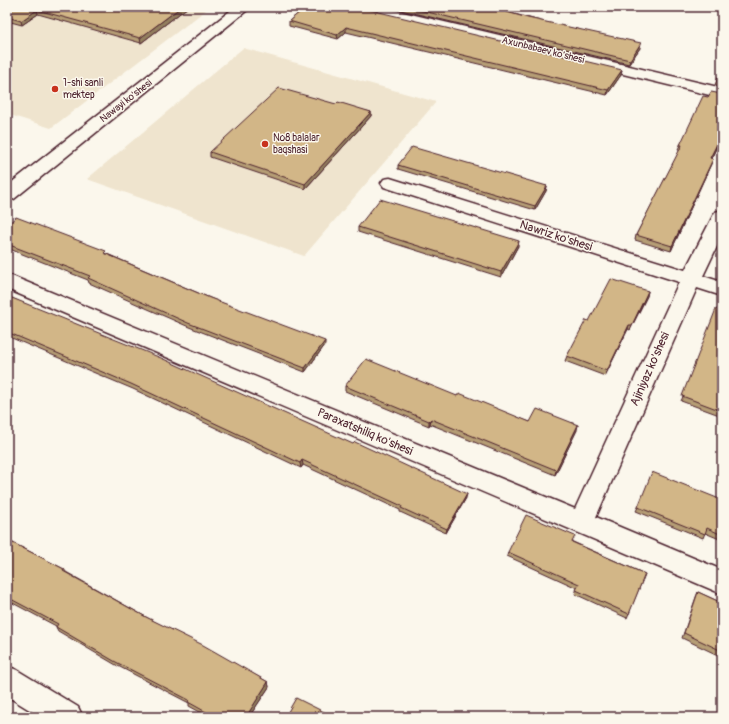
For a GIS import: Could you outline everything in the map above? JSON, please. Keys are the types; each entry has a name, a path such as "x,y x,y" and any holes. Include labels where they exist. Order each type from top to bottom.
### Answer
{"street":[{"name":"Nawayi ko'shesi","path":"7,195 244,7"},
{"name":"Axunbabaev ko'shesi","path":"363,7 722,93"},
{"name":"Nawriz ko'shesi","path":"390,183 722,289"},
{"name":"Ajiniyaz ko'shesi","path":"581,523 691,279 722,216"},
{"name":"Paraxatshiliq ko'shesi","path":"7,281 722,582"},
{"path":"7,680 68,717"}],"shaded area":[{"name":"1-shi sanli mektep","path":"7,7 210,7 51,128 7,114"},
{"name":"№8 balalar baqshasi","path":"243,48 436,102 304,256 87,179"}],"building":[{"path":"7,7 181,7 140,38 37,10 21,21 7,17"},
{"path":"306,7 358,7 622,70 608,90 346,27 337,35 289,21"},
{"path":"406,7 489,7 528,18 641,43 630,60"},
{"path":"722,70 722,82 717,80"},
{"path":"279,88 336,104 338,102 371,112 305,184 210,152"},
{"path":"711,92 722,94 722,134 710,158 713,159 672,246 636,235 682,145 680,145 703,96 708,97"},
{"path":"412,147 547,186 535,206 398,165"},
{"path":"380,199 519,241 501,272 358,227"},
{"path":"16,217 106,251 104,253 210,298 325,341 305,368 188,323 88,278 90,276 7,244 7,225"},
{"path":"611,279 648,291 632,325 629,325 607,371 567,356 586,320 589,321"},
{"path":"7,296 161,358 353,444 355,442 467,494 447,529 401,508 402,506 302,460 300,463 131,384 7,332"},
{"path":"716,309 722,311 722,411 682,396"},
{"path":"366,359 457,396 459,393 530,422 537,409 578,425 556,470 431,419 429,421 345,386"},
{"path":"652,472 722,500 722,535 707,528 705,534 638,507"},
{"path":"526,515 575,536 572,542 645,574 629,614 576,590 579,584 508,552"},
{"path":"7,540 64,569 63,571 146,617 203,645 268,682 246,717 215,717 188,702 189,700 114,661 56,627 58,624 7,597"},
{"path":"698,592 722,603 722,651 684,633"},
{"path":"296,698 334,717 285,717"}],"place":[{"name":"1-shi sanli mektep","path":"55,89"},
{"name":"№8 balalar baqshasi","path":"265,144"}]}
